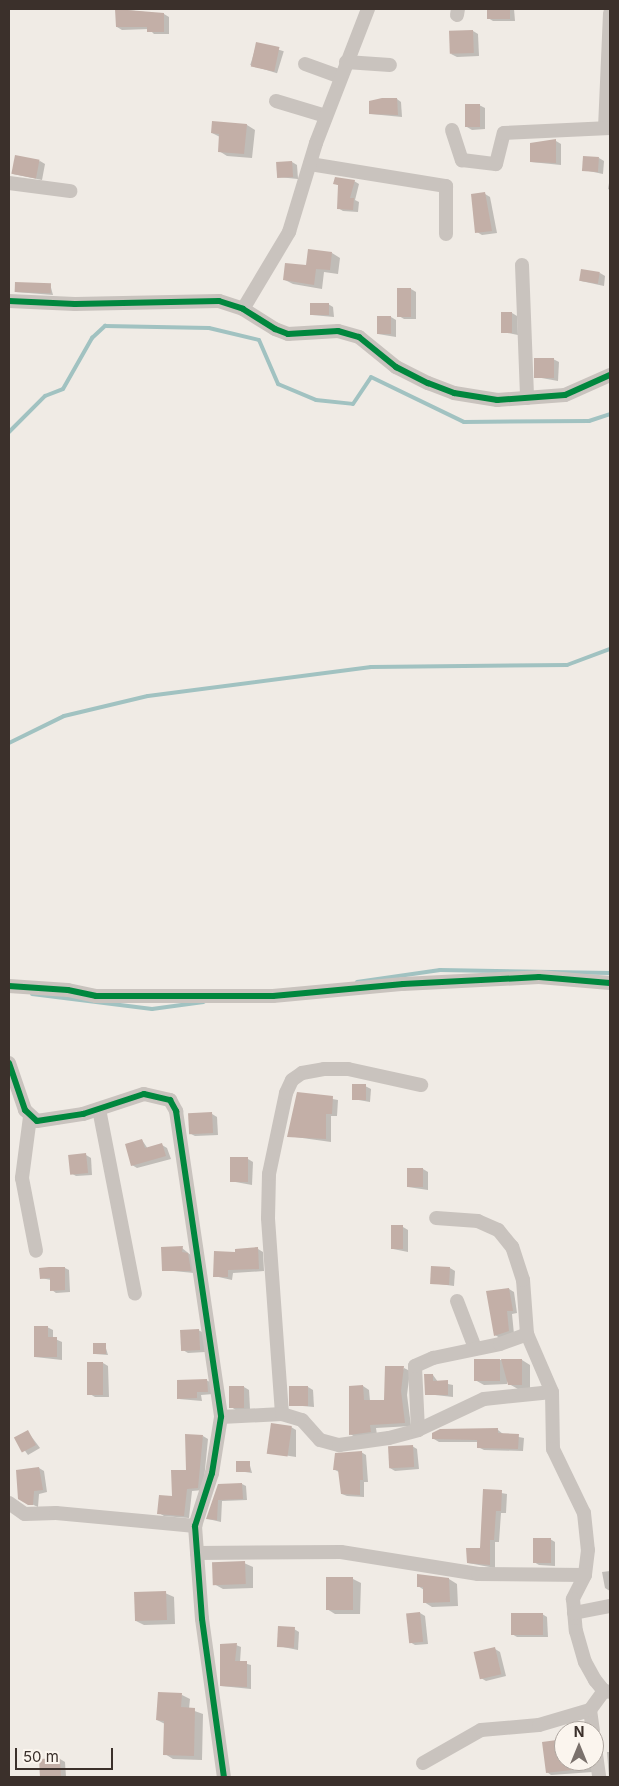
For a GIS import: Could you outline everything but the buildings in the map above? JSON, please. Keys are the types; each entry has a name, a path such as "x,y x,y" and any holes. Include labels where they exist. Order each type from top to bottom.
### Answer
{"street":[{"path":"242,310 289,232 326,116 368,9"},
{"path":"452,130 462,160 496,164 504,133 608,128 610,13"},
{"path":"346,62 390,64"},
{"path":"305,64 340,77"},
{"path":"276,102 326,116"},
{"path":"310,164 446,186 446,234"},
{"path":"9,183 70,191"},
{"path":"522,265 527,398"},
{"path":"9,301 75,304 206,300 242,310 275,330 288,334 338,331 359,337 396,367 454,393 497,400 565,395 610,375"},
{"path":"9,986 68,990 96,996 273,996 403,984 539,977 610,983"},
{"path":"9,1062 30,1117 22,1178 36,1251"},
{"path":"282,1414 268,1218 270,1174 286,1093 292,1080 302,1073 324,1069 348,1069 421,1084"},
{"path":"30,1117 43,1122 100,1109 144,1094 170,1100 176,1111 221,1417 212,1474 195,1526 202,1619 224,1777"},
{"path":"100,1109 135,1294"},
{"path":"423,1762 481,1730 539,1725 590,1710 607,1691 585,1662 574,1613 573,1599 584,1575 588,1550 584,1513 553,1449 552,1392 527,1334 523,1280 512,1247 498,1230 478,1221 436,1218"},
{"path":"457,1301 476,1348"},
{"path":"418,1430 415,1366 433,1358 500,1344 527,1334"},
{"path":"221,1417 282,1414 302,1420 320,1440 339,1445 418,1430 484,1399 552,1392"},
{"path":"11,1508 25,1514 56,1513 195,1526"},
{"path":"197,1553 341,1552 478,1574 584,1575"},
{"path":"574,1613 610,1606"},
{"path":"590,1710 592,1721"}],"waterway":[{"path":"9,432 45,396 63,389 92,338 105,326 209,328 259,340 278,384 316,400 353,404 371,377 464,422 589,421 610,414"},
{"path":"9,743 64,716 148,696 371,667 567,665 610,649"},
{"path":"357,982 440,970 610,973"},
{"path":"32,994 152,1009 204,1002"}],"cycle path":[{"path":"9,301 75,304 219,301 243,309 275,329 288,334 338,331 359,337 396,367 428,383 454,393 497,400 565,395 610,375"},
{"path":"9,986 68,990 96,996 273,996 403,984 539,977 610,983"},
{"path":"9,1063 25,1110 37,1121 83,1114 144,1094 170,1100 176,1111 221,1417 212,1473 195,1526 202,1619 224,1777"}]}
